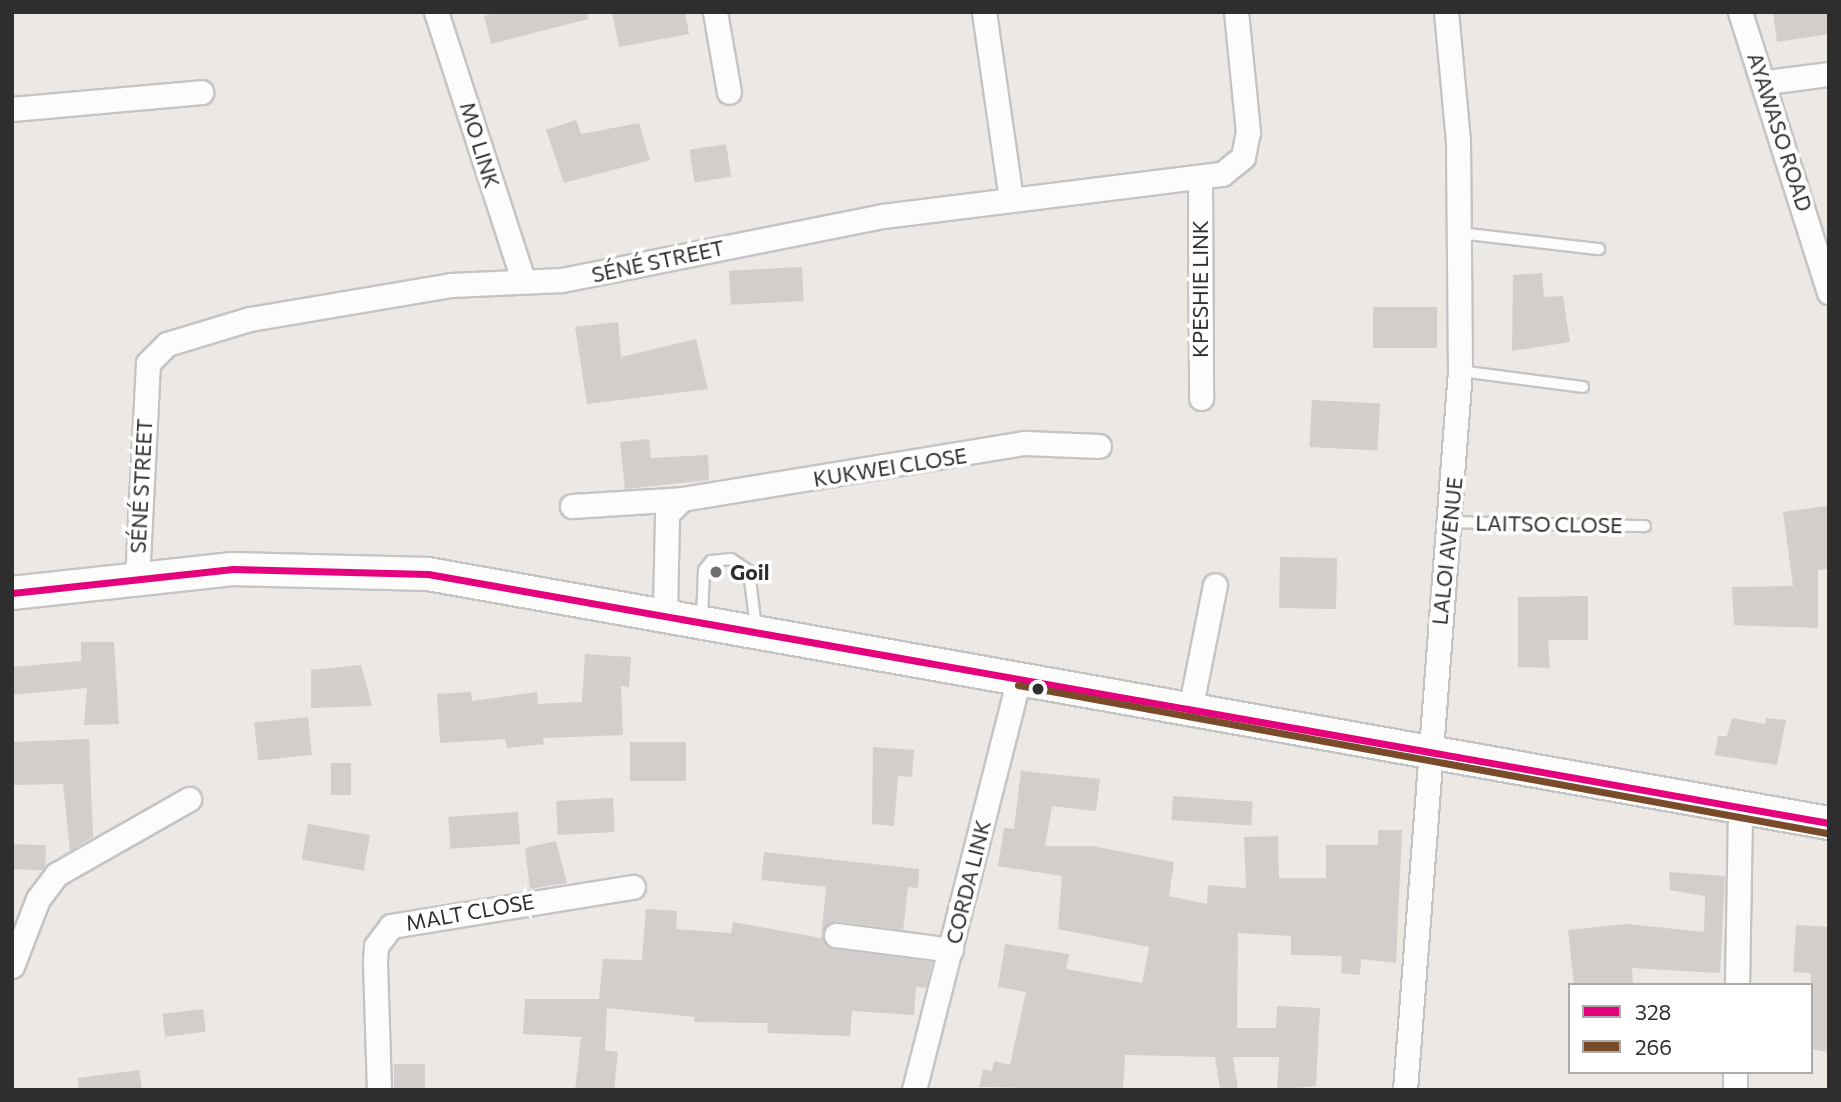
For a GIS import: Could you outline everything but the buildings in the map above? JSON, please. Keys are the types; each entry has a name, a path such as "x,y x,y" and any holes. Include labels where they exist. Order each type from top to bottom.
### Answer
{"street":[{"name":"MO LINK","path":"436,12 522,278"},
{"path":"715,12 729,92"},
{"path":"984,12 1011,199"},
{"name":"SÉNÉ STREET","path":"137,580 153,352 183,336 250,319 522,278 562,280 623,271 796,231 1011,199 1199,180 1235,165 1246,146 1236,12"},
{"name":"LALOI AVENUE","path":"1405,1090 1430,750 1452,523 1460,371 1460,233 1447,12"},
{"name":"AYAWASO ROAD","path":"1740,12 1767,82 1829,292"},
{"path":"1767,82 1829,74"},
{"path":"12,109 201,92"},
{"name":"KPESHIE LINK","path":"1199,180 1201,398"},
{"name":"KUKWEI CLOSE","path":"572,506 682,499 1025,443 1100,446"},
{"path":"665,612 667,514 682,499"},
{"path":"12,593 233,569 369,568 702,618 1829,823"},
{"path":"1191,705 1215,585"},
{"name":"CORDA LINK","path":"914,1090 1020,675"},
{"path":"12,966 38,899 57,874 189,799"},
{"path":"1737,983 1741,806"},
{"name":"MALT CLOSE","path":"379,1090 374,961 376,946 391,926 633,887"},
{"path":"836,934 951,950"}],"lane":[{"path":"1460,233 1598,249"},
{"path":"1460,371 1583,387"},
{"name":"LAITSO CLOSE","path":"1452,523 1646,526"},
{"path":"702,618 704,570 711,561 731,559 749,571 756,628"}],"transit line":[{"name":"328","path":"12,593 233,569 428,574 1829,823"},
{"name":"266","path":"1018,685 1827,833"}],"place":[{"name":"Goil","path":"716,572"}]}
